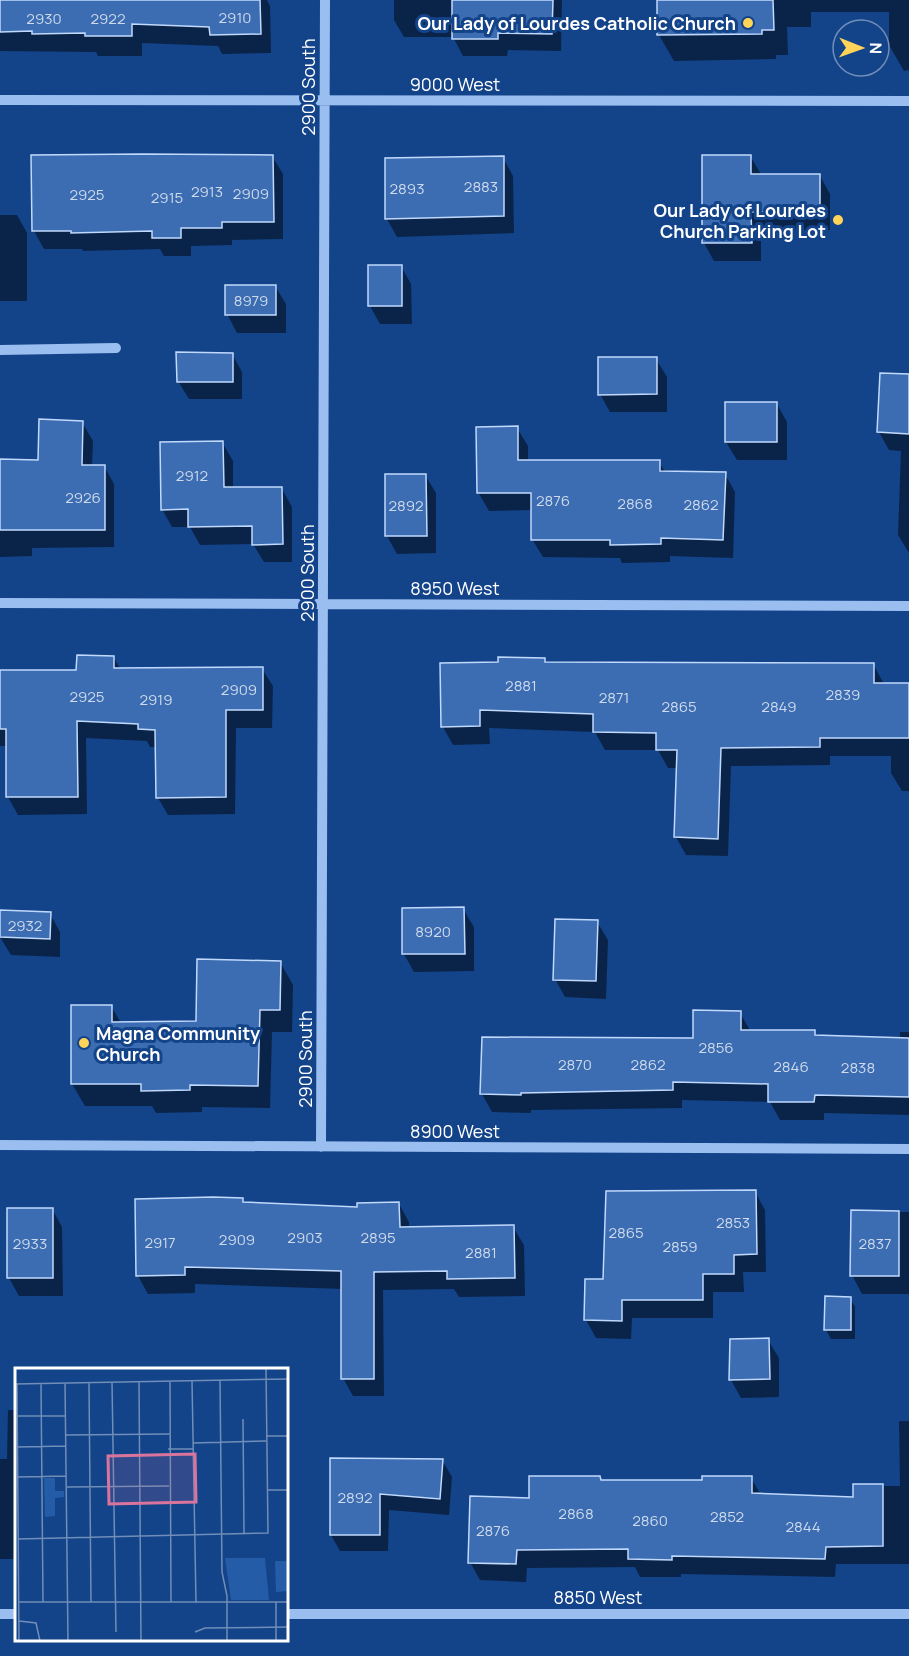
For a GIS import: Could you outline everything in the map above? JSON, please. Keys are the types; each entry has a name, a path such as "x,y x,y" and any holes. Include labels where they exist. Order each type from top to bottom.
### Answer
{"street":[{"name":"2900 South","path":"321,1147 325,0"},
{"name":"9000 West","path":"0,100 909,101"},
{"path":"0,350 116,348"},
{"name":"8950 West","path":"0,603 909,606"},
{"name":"8900 West","path":"0,1145 909,1149"},
{"name":"8850 West","path":"288,1614 909,1614"}],"building":[{"path":"0,0 260,0 261,34 210,35 209,27 132,24 132,36 85,36 85,33 32,34 32,31 0,32"},
{"path":"452,0 553,0 552,34 498,33 498,39 452,39"},
{"path":"657,0 773,0 774,30 762,30 762,34 657,35"},
{"path":"31,155 273,155 274,222 222,222 222,228 181,228 181,238 152,238 152,231 71,233 71,231 32,231"},
{"path":"702,155 751,155 751,174 820,174 820,212 751,212 752,243 702,243"},
{"path":"504,156 504,216 385,219 385,158"},
{"path":"368,265 402,265 402,306 368,306"},
{"path":"225,285 276,285 276,315 225,315"},
{"path":"176,352 233,353 233,382 177,382"},
{"path":"598,357 657,357 657,394 598,395"},
{"path":"880,373 909,374 909,434 877,432"},
{"path":"725,402 777,402 777,442 725,442"},
{"path":"39,419 83,421 82,465 105,465 105,530 0,530 0,459 38,460"},
{"path":"518,426 518,460 660,460 660,471 726,472 723,540 661,538 661,544 610,545 610,540 531,540 531,493 477,493 476,427"},
{"path":"223,441 224,487 282,487 283,544 252,545 252,526 188,527 188,509 161,510 160,442"},
{"path":"385,474 426,474 427,536 385,536"},
{"path":"77,655 114,656 114,668 263,667 263,710 226,710 226,797 156,798 155,730 138,729 138,724 77,721 78,797 6,797 6,729 0,729 0,670 76,670"},
{"path":"498,657 545,658 545,662 874,663 874,683 909,683 909,738 820,738 820,747 721,748 718,839 674,837 677,750 656,750 656,733 593,732 593,714 480,710 480,726 441,727 440,663 498,662"},
{"path":"464,907 465,954 402,954 402,908"},
{"path":"0,910 51,912 50,939 0,937"},
{"path":"555,919 598,920 596,981 553,980"},
{"path":"197,959 281,961 280,1010 260,1010 258,1086 190,1085 190,1090 141,1091 141,1084 71,1084 71,1005 112,1005 112,1022 196,1021"},
{"path":"693,1010 741,1011 741,1030 815,1030 815,1035 909,1038 909,1097 815,1095 814,1102 768,1102 768,1084 673,1082 673,1090 521,1093 521,1095 480,1094 482,1037 693,1038"},
{"path":"756,1190 757,1254 734,1255 734,1274 703,1274 703,1300 622,1300 622,1321 584,1320 585,1279 603,1279 606,1191"},
{"path":"243,1198 243,1202 357,1207 357,1203 399,1202 400,1227 514,1225 515,1278 447,1279 447,1271 374,1272 374,1379 341,1379 341,1271 185,1267 185,1275 136,1276 135,1199"},
{"path":"7,1208 53,1208 53,1278 7,1278"},
{"path":"851,1210 899,1211 899,1276 850,1276"},
{"path":"825,1296 851,1297 851,1330 824,1330"},
{"path":"769,1338 770,1379 729,1380 730,1339"},
{"path":"330,1458 443,1459 440,1499 380,1494 380,1535 330,1535"},
{"path":"529,1476 600,1476 601,1480 702,1480 702,1476 752,1476 752,1493 853,1497 853,1484 883,1484 883,1546 826,1547 825,1559 672,1556 672,1560 628,1559 628,1549 517,1550 516,1564 468,1563 470,1496 529,1498"}],"place":[{"name":"Our Lady of Lourdes Catholic Church","path":"748,23"},
{"name":"Our Lady of Lourdes Church Parking Lot","path":"838,220"},
{"name":"Magna Community Church","path":"84,1043"}]}
